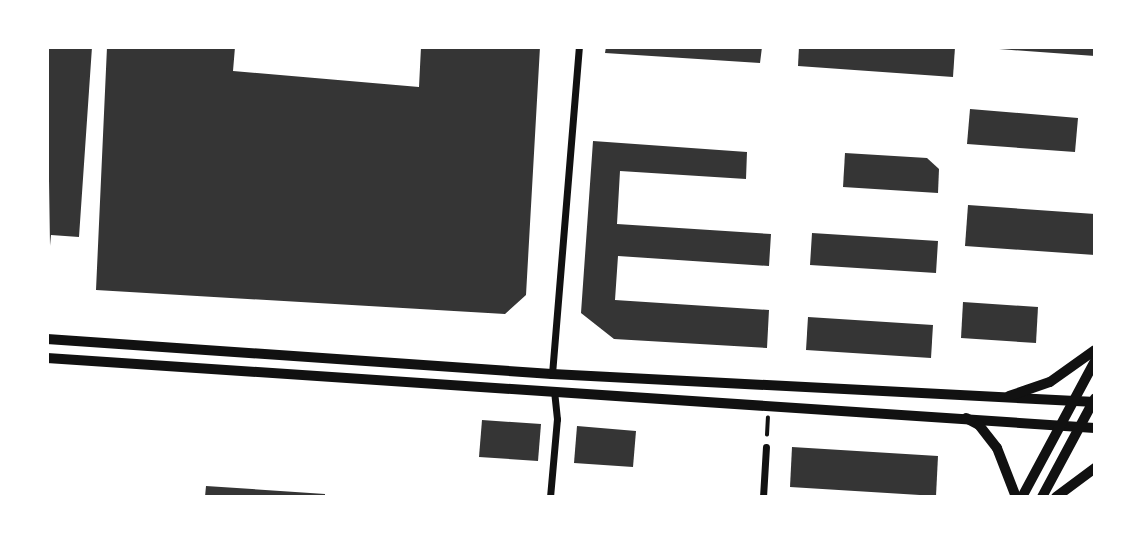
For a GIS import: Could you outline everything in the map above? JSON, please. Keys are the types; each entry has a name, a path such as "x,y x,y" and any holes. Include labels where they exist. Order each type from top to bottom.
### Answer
{"street":[{"path":"550,497 556,419 552,374 579,47"},
{"path":"47,339 552,374 1094,401 1042,497"},
{"path":"1003,398 1050,382 1095,350"},
{"path":"47,358 963,416 1095,428"},
{"path":"1022,497 1095,361"},
{"path":"963,416 979,425 997,448 1016,497"},
{"path":"763,497 766,447"},
{"path":"1056,497 1095,468"}],"path":[{"path":"766,447 768,404"}],"building":[{"path":"47,47 92,47 79,237 51,235 50,246"},
{"path":"107,47 235,47 233,71 419,87 421,47 540,47 526,295 505,314 96,290"},
{"path":"606,47 762,47 760,63 605,53"},
{"path":"799,47 955,47 953,77 798,66"},
{"path":"1095,47 1095,56 999,49"},
{"path":"970,109 1078,118 1075,152 967,144"},
{"path":"593,141 747,152 746,179 620,171 617,224 771,234 769,266 618,256 615,300 769,310 767,348 614,339 581,313"},
{"path":"845,153 927,158 939,169 938,193 843,187"},
{"path":"968,205 1095,214 1095,255 965,246"},
{"path":"812,233 938,241 936,273 810,265"},
{"path":"963,302 1038,307 1036,343 961,338"},
{"path":"808,317 933,325 931,358 806,350"},
{"path":"482,420 541,424 538,461 479,457"},
{"path":"577,426 636,431 633,467 574,463"},
{"path":"792,447 938,456 936,496 790,487"},
{"path":"206,486 325,494 325,497 205,497"}]}
